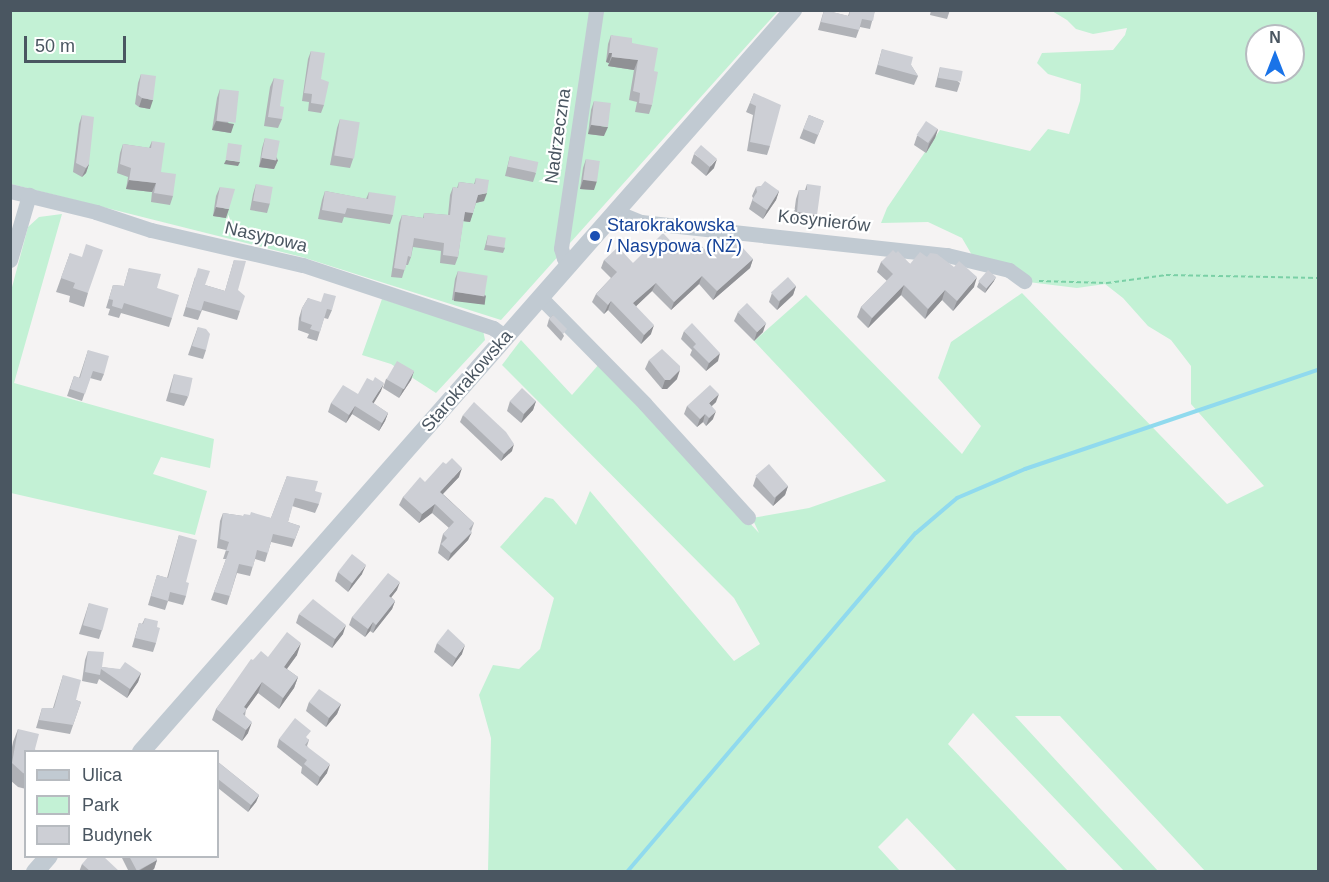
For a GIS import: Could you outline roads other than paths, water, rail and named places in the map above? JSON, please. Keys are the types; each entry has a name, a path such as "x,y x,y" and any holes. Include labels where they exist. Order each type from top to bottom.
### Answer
{"street":[{"name":"Nadrzeczna","path":"569,265 561,248 596,10"},
{"name":"Starokrakowska","path":"143,750 793,10"},
{"name":"Nasypowa","path":"10,191 151,230 303,265 493,328 506,337"},
{"path":"10,260 29,195"},
{"name":"Kosynierów","path":"616,212 641,222 947,255 1009,270 1024,281"},
{"path":"541,298 645,404 748,517"},
{"path":"35,872 46,858"}],"waterway":[{"path":"627,872 916,533 957,498 1025,469 1318,370"}],"place":[{"name":"Starokrakowska / Nasypowa (NŻ)","path":"595,236"}]}
